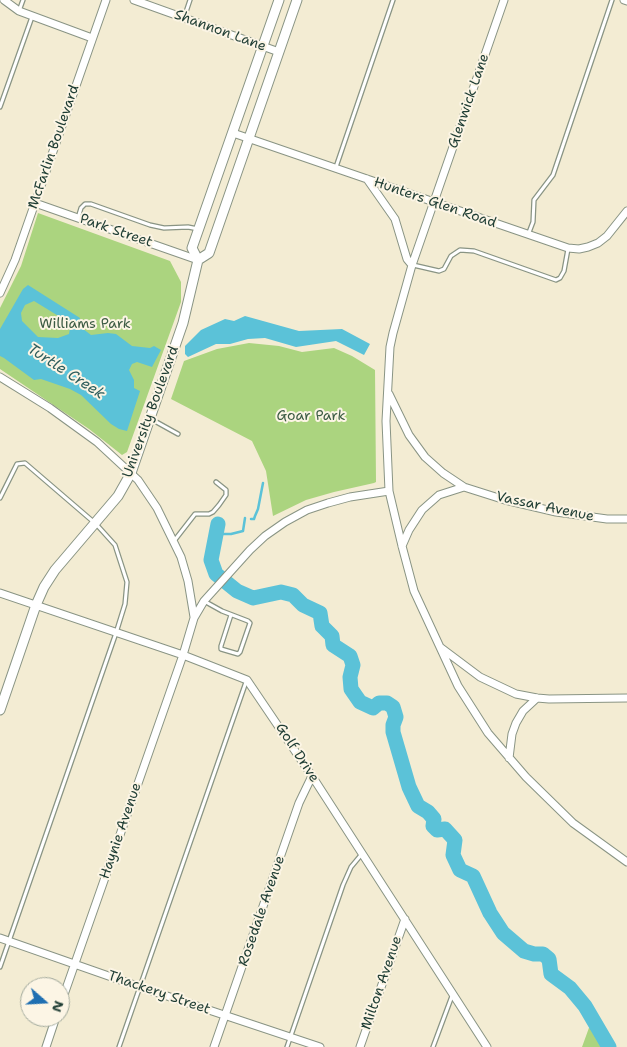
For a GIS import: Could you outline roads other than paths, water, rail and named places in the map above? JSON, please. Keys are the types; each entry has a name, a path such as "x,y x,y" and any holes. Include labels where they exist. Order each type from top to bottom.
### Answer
{"street":[{"path":"4,0 19,11 32,17 92,38"},
{"name":"McFarlin Boulevard","path":"0,293 10,273 106,0"},
{"name":"Shannon Lane","path":"134,0 279,52"},
{"name":"University Boulevard","path":"0,710 44,587 55,570 118,496 131,473 183,323 198,260 192,248 279,0"},
{"name":"University Boulevard","path":"198,260 209,253 297,0"},
{"name":"Glenwick Lane","path":"504,0 412,265 390,347 386,422 389,491 414,591 458,686 488,732 526,778 573,823 627,862"},
{"name":"Hunters Glen Road","path":"233,133 568,248 579,249 598,243 607,236 627,211"},
{"path":"367,179 395,219 407,259 412,265"},
{"name":"Park Street","path":"34,203 198,260"},
{"path":"0,377 50,408 97,442 131,473 146,491 181,557 188,581 194,618"},
{"name":"Vassar Avenue","path":"388,392 409,435 425,457 443,473 464,487 504,500 556,512 607,519 627,519"},
{"path":"402,546 409,530 422,510 439,495 464,487"},
{"path":"183,655 194,618 204,601 264,536 307,510 350,497 389,491"},
{"path":"0,593 183,655 247,680"},
{"path":"438,645 480,677 516,694 537,698 627,698"},
{"name":"Haynie Avenue","path":"70,978 183,655"},
{"name":"Golf Drive","path":"247,680 312,776 487,1047"},
{"path":"509,758 512,734 516,723 523,711 537,698"},
{"name":"Rosedale Avenue","path":"214,1047 299,803 312,776"},
{"name":"Milton Avenue","path":"360,1047 405,919"},
{"name":"Thackery Street","path":"0,938 320,1047"},
{"path":"46,1047 53,1027"}],"lane":[{"path":"19,11 23,0"},
{"path":"184,18 190,0"},
{"path":"336,168 393,0"},
{"path":"528,235 533,222 534,200 553,175 612,0"},
{"path":"0,107 32,17"},
{"path":"78,218 81,208 85,204 91,204 164,228 188,227 199,229"},
{"path":"412,265 440,271 444,269 451,256 460,250 474,251 556,280 560,278 564,271 568,248"},
{"path":"150,419 178,434"},
{"path":"0,498 18,464 25,463 96,524 115,545 126,582 125,604 116,632 0,967"},
{"path":"174,542 195,514 209,514 219,505 226,495 226,490 216,482"},
{"path":"204,601 250,623 238,654 221,649 220,646 231,615"},
{"path":"119,1047 247,680"},
{"path":"287,1047 343,885 351,867 362,853"},
{"path":"433,1047 453,993"}],"water":[{"path":"28,285 80,318 78,325 91,335 116,334 132,346 150,348 154,346 161,350 152,367 137,362 132,364 129,370 134,380 134,388 140,391 127,431 111,424 81,395 41,379 34,380 0,356 0,329 23,289","holes":["34,301 65,320 70,328 69,334 58,338 38,337 22,321 21,313 25,305"]},
{"path":"245,316 299,331 342,329 370,344 364,355 336,341 296,347 265,338 248,339 230,344 216,344 188,357 185,354 185,346 201,330 225,319 234,321"}],"waterway":[{"path":"251,519 254,519 258,509 263,483"},
{"path":"216,534 231,534 243,531 245,518"},
{"name":"Turtle Creek","path":"218,524 211,560 216,574 237,591 253,598 281,592 293,595 303,605 320,613 322,626 332,636 333,645 350,656 353,665 350,677 351,689 360,702 373,708 379,703 387,703 393,707 396,717 393,732 409,787 418,806 428,812 434,819 433,826 437,830 445,829 455,840 453,855 460,870 473,876 490,913 503,933 524,951 543,954 549,959 551,974 570,988 585,1006 609,1047"}],"park label":[{"name":"Williams Park","path":"85,324"},
{"name":"Goar Park","path":"311,416"}]}
